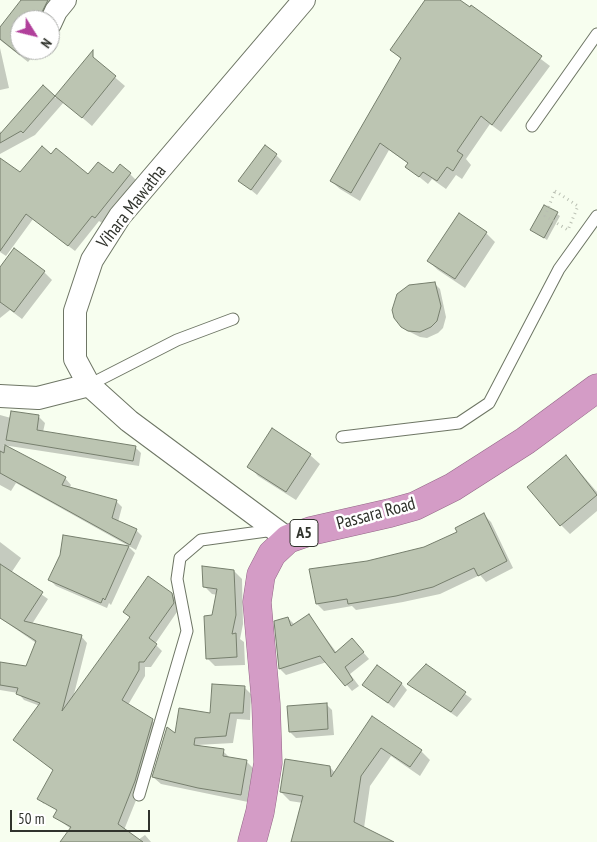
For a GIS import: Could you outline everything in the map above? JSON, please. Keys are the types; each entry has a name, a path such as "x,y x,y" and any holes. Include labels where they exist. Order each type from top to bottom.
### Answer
{"highway":[{"name":"Passara Road","path":"252,842 260,812 268,763 266,704 257,602 260,580 266,564 283,534 311,531 390,513 436,496 470,477 525,441 597,388"}],"street":[{"name":"Vihara Mawatha","path":"283,534 129,421 88,385 75,358 75,311 92,260 120,216 304,0"},
{"path":"0,396 38,398 88,385"}],"lane":[{"path":"532,126 597,34"},
{"path":"342,437 459,422 489,403 559,269 597,216"},
{"path":"88,385 177,340 233,319"},
{"path":"138,795 187,631 177,579 180,558 201,540 283,534"}],"path":[{"path":"554,190 578,206 568,230 545,216 554,190"}],"building":[{"path":"21,0 48,0 43,10 13,10"},
{"path":"425,0 460,0 470,7 471,5 542,56 492,125 481,116 457,151 463,155 453,171 447,167 437,181 423,172 419,177 405,167 408,163 380,143 351,193 330,181 401,58 390,50"},
{"path":"10,14 10,47 0,39 0,27"},
{"path":"93,50 93,57 116,76 82,118 55,96"},
{"path":"43,85 55,96 23,133 21,131 0,143 0,134"},
{"path":"265,145 277,154 251,190 238,181"},
{"path":"42,146 51,154 56,148 88,174 98,162 113,173 120,164 131,173 95,218 92,216 68,246 26,214 0,251 0,158 20,172"},
{"path":"544,205 558,212 544,238 530,230"},
{"path":"459,213 487,232 455,279 427,261"},
{"path":"14,248 45,271 14,312 0,302 0,267"},
{"path":"435,282 441,306 437,321 431,327 420,332 408,331 401,327 394,318 392,310 397,294 409,285"},
{"path":"11,411 39,415 37,430 136,446 133,461 6,440"},
{"path":"272,428 311,454 286,492 247,467"},
{"path":"5,445 66,477 62,485 117,500 112,518 137,529 130,545 0,473 0,451 4,453"},
{"path":"566,455 597,495 560,526 527,487"},
{"path":"484,513 507,561 478,576 474,568 433,587 396,596 348,604 347,599 316,604 309,569 367,561 424,547 457,532 455,528"},
{"path":"63,535 129,546 105,600 103,598 101,603 48,580 60,555"},
{"path":"0,564 43,592 24,621 82,635 62,711 130,617 123,612 148,576 172,593 174,603 149,638 157,644 144,662 139,662 139,670 122,700 153,719 135,781 118,824 143,842 60,842 71,827 53,817 57,810 37,799 53,770 13,740 40,703 16,694 18,688 0,685 0,662 26,666 36,641 0,618"},
{"path":"202,566 234,570 236,615 232,634 236,633 237,657 206,659 204,616 212,615 217,589 203,587"},
{"path":"309,614 335,653 352,638 364,652 345,667 353,680 345,686 320,656 279,669 274,621 288,617 291,626"},
{"path":"426,664 466,692 451,712 407,684"},
{"path":"377,665 402,683 388,703 362,685"},
{"path":"212,684 245,686 243,713 230,713 226,736 195,738 194,745 224,749 223,756 247,760 241,795 198,788 152,777 167,727 175,733 179,708 210,713"},
{"path":"327,703 328,729 289,732 287,706"},
{"path":"372,716 422,750 410,767 381,748 361,776 354,822 394,842 291,842 303,796 280,792 285,759 330,766 331,777"}]}
